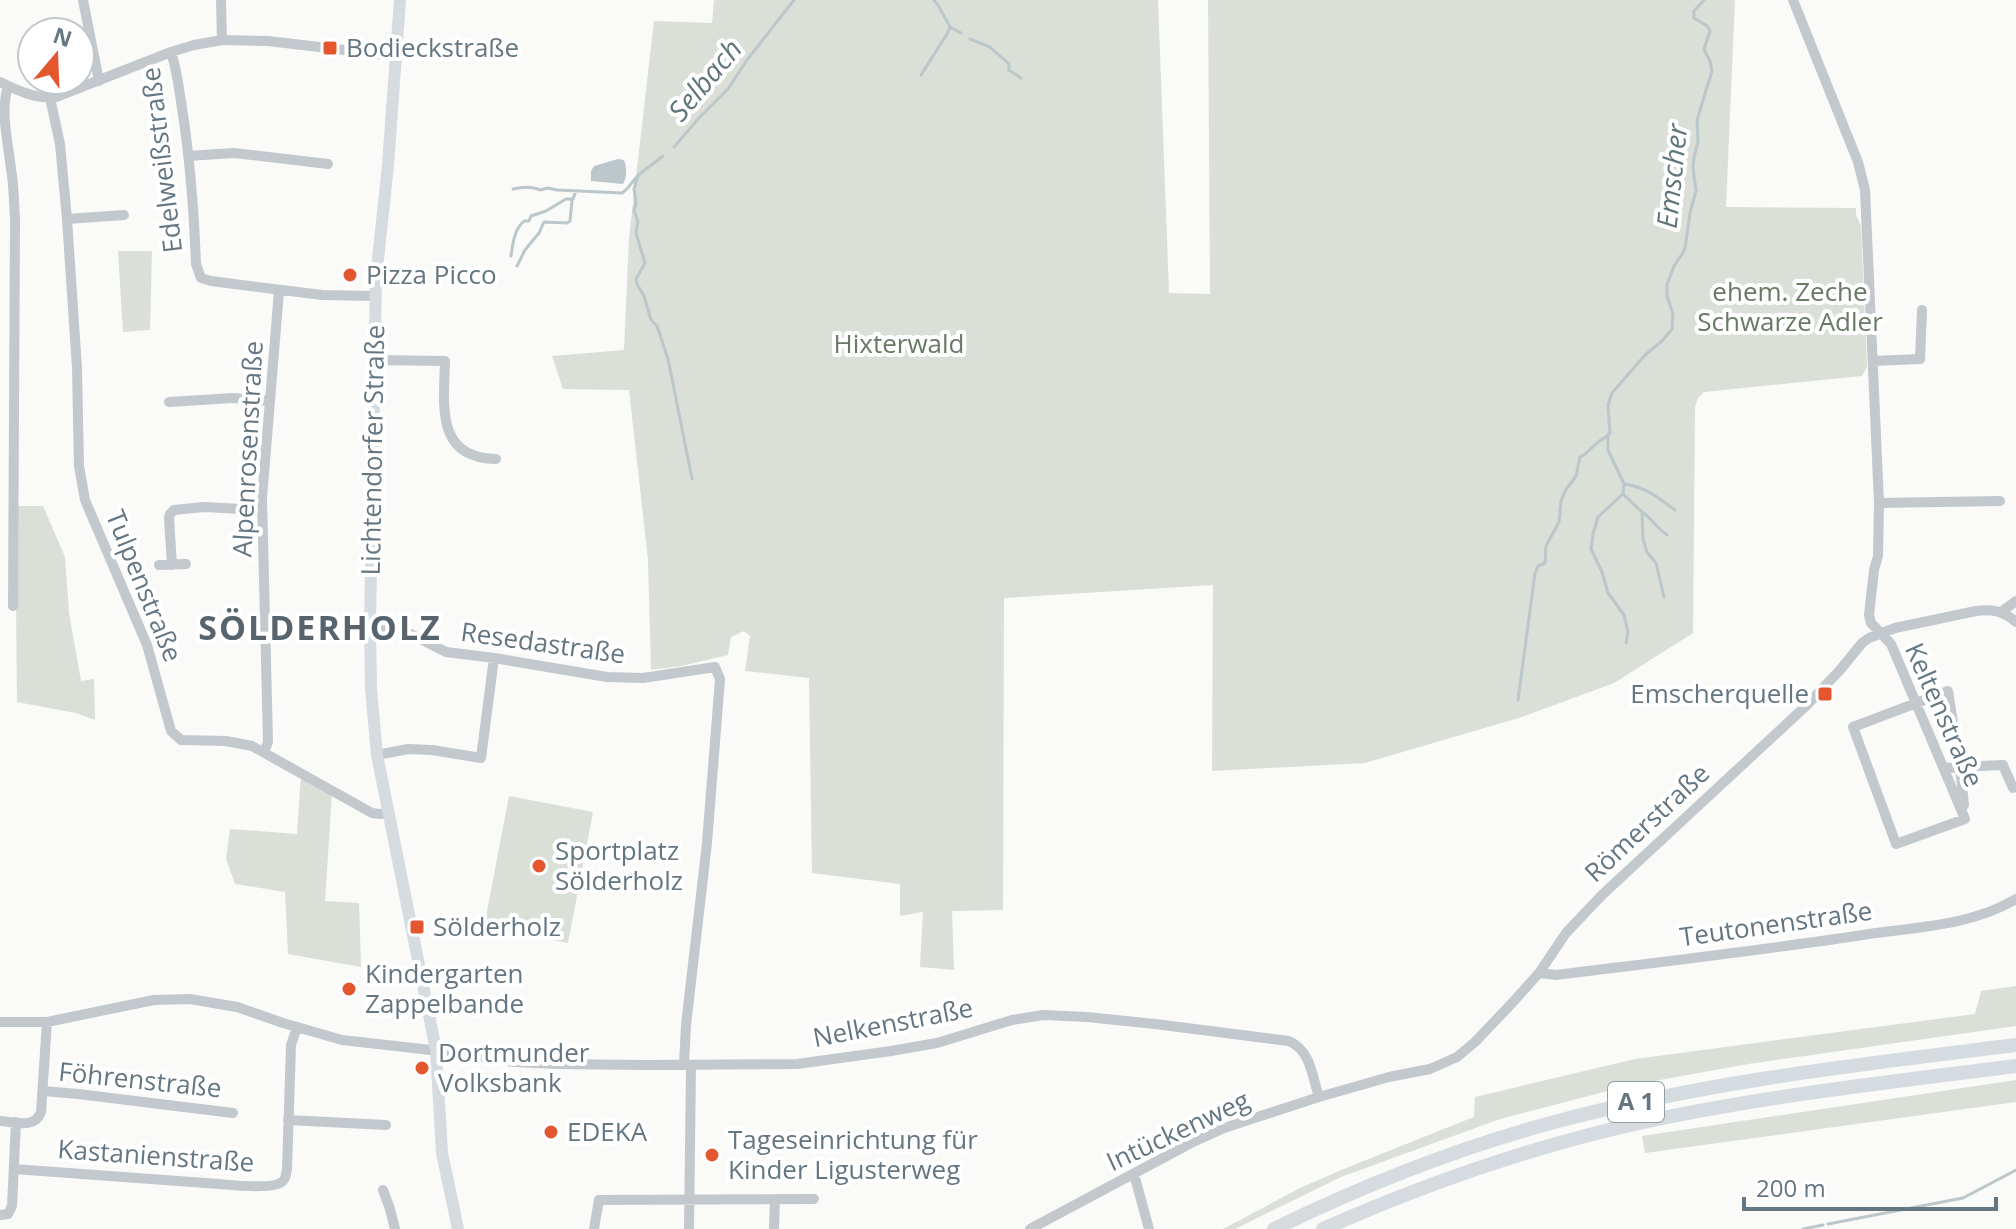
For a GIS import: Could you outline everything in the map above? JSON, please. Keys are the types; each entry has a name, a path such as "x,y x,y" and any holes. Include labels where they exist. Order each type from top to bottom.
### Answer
{"highway":[{"name":"A 1","path":"1274,1229 1363,1188 1418,1167 1495,1140 1628,1104 1754,1080 2016,1045"},
{"name":"A 1","path":"1323,1229 1450,1177 1623,1127 1802,1094 2016,1066"}],"main road":[{"name":"Lichtendorfer Straße","path":"400,0 375,296 370,631 372,720 436,1050 442,1153 458,1229"}],"street":[{"path":"83,0 99,81"},
{"path":"221,0 222,40"},
{"path":"1793,0 1862,174 1867,209 1879,503 1878,556 1869,615 1879,633"},
{"path":"13,606 15,220 2,109 4,84 37,97 50,98 171,52 222,40 268,41 396,56"},
{"name":"Edelweißstraße","path":"171,52 188,156 198,273 201,278 279,291 375,296"},
{"name":"Tulpenstraße","path":"50,98 60,144 67,219 77,368 79,466 85,500 147,645 171,731 181,740 234,742 252,746 361,807 380,814 389,813"},
{"path":"188,156 234,153 328,164"},
{"path":"67,219 124,215"},
{"name":"Alpenrosenstraße","path":"264,752 268,731 262,510 279,291"},
{"path":"1873,361 1920,359 1922,310"},
{"path":"374,360 445,361 444,420 450,435 473,456 496,459"},
{"path":"169,402 243,398 269,401"},
{"path":"1879,503 2000,501"},
{"path":"172,565 169,518 174,510 204,507 262,510"},
{"path":"159,565 186,564"},
{"path":"2016,601 2001,612 2016,622"},
{"name":"Römerstraße","path":"1350,1089 1430,1069 1457,1057 1490,1027 1539,973 1566,933 1594,904 1807,705 1862,643 1879,633 1927,620 1988,610 2001,612"},
{"name":"Resedastraße","path":"370,631 401,629 446,652 621,678 663,676 715,667 720,679 707,843 686,1025 687,1065"},
{"name":"Keltenstraße","path":"1879,633 1891,644 1965,819"},
{"path":"377,755 408,749 481,758 494,658"},
{"path":"1948,691 1965,819 1896,844 1853,727 1916,702 1948,691"},
{"path":"1945,768 2003,765 2013,788"},
{"name":"Teutonenstraße","path":"1539,973 1556,975 1924,926 1967,919 2016,899"},
{"name":"Nelkenstraße","path":"0,1022 47,1022 154,1000 190,999 237,1007 342,1040 533,1063 687,1065 797,1064 937,1043 1012,1020 1043,1015 1087,1017 1289,1041 1303,1050 1308,1059 1319,1097"},
{"path":"0,1121 30,1123 39,1119 47,1022"},
{"name":"Kastanienstraße","path":"14,1169 219,1184 276,1185 282,1182 286,1177 291,1045 297,1027"},
{"path":"687,1065 689,1229"},
{"name":"Intückenweg","path":"1030,1229 1224,1128 1350,1089"},
{"name":"Föhrenstraße","path":"43,1091 233,1113"},
{"path":"288,1120 386,1125"},
{"path":"0,1215 8,1214 12,1206 16,1122"},
{"path":"1134,1174 1149,1229"},
{"path":"383,1190 395,1229"},
{"path":"594,1229 599,1200 814,1199"},
{"path":"774,1229 775,1200"}],"green space":[{"name":"Hixterwald","path":"714,0 1158,0 1169,293 1210,294 1208,0 1735,0 1726,207 1856,208 1861,226 1867,367 1862,376 1704,392 1698,398 1695,407 1693,633 1614,683 1522,717 1365,763 1212,771 1213,585 1004,598 1003,910 952,911 954,970 920,967 923,912 900,916 900,884 812,873 809,678 745,671 750,636 744,631 731,637 728,655 651,670 648,560 629,390 563,389 552,356 624,350 629,238 654,21 712,23"},
{"path":"118,251 152,251 150,330 123,332"},
{"path":"15,506 43,506 65,557 69,613 81,681 94,679 95,720 76,713 17,702"},
{"path":"301,775 332,793 325,901 359,903 361,967 288,954 285,892 235,884 226,859 230,829 297,834"},
{"name":"Sportplatz Sölderholz","path":"509,796 593,812 568,943 484,927"},
{"path":"2016,986 2016,1026 1748,1064 1627,1086 1500,1119 1341,1177 1235,1229 1223,1229 1300,1188 1474,1117 1475,1097 1635,1059 1975,1014 1981,991"},
{"path":"2016,1080 2016,1102 1645,1153 1642,1136"}],"shaded area":[{"path":"624,160 626,166 623,184 591,181 594,166"}],"waterway":[{"name":"Selbach","path":"674,147 728,89 794,0"},
{"path":"934,0 950,27"},
{"name":"Emscher","path":"1518,700 1535,573 1538,566 1545,563 1546,546 1559,522 1565,491 1576,476 1580,457 1610,433 1608,405 1612,393 1672,329 1673,314 1667,284 1686,242 1696,191 1693,167 1698,142 1697,120 1712,71 1704,49 1710,31 1694,18 1694,11 1704,0"},
{"path":"950,27 961,33"},
{"path":"921,75 950,27"},
{"path":"970,39 990,47 1009,64 1009,70 1021,78"},
{"name":"Selbach","path":"513,189 527,187 622,193 638,175 663,156"},
{"path":"638,175 634,210 638,222 636,233 645,263 636,279 668,359 692,479"},
{"path":"511,256 516,233 524,221 566,199 573,199 576,191"},
{"path":"517,266 544,222 570,221 572,201"},
{"name":"Emscher","path":"1608,437 1608,450 1624,484 1623,494 1598,517 1591,549 1608,593 1624,615 1628,632 1626,643"},
{"path":"1624,484 1645,490 1675,510"},
{"path":"1623,494 1642,512 1643,539 1647,552 1656,563 1664,597"},
{"path":"1644,513 1667,535"},
{"path":"1828,1224 1963,1198 2016,1170"},
{"path":"1803,1229 1823,1225"}],"place":[{"name":"Bodieckstraße","path":"330,48"},
{"name":"Pizza Picco","path":"350,275"},
{"name":"Emscherquelle","path":"1825,694"},
{"name":"Sportplatz Sölderholz","path":"539,866"},
{"name":"Sölderholz","path":"417,927"},
{"name":"Kindergarten Zappelbande","path":"349,989"},
{"name":"Dortmunder Volksbank","path":"422,1068"},
{"name":"EDEKA","path":"551,1132"},
{"name":"Tageseinrichtung für Kinder Ligusterweg","path":"712,1155"}],"district":[{"name":"SÖLDERHOLZ","path":"320,628"}],"park label":[{"name":"ehem. Zeche Schwarze Adler","path":"1790,307"}]}
